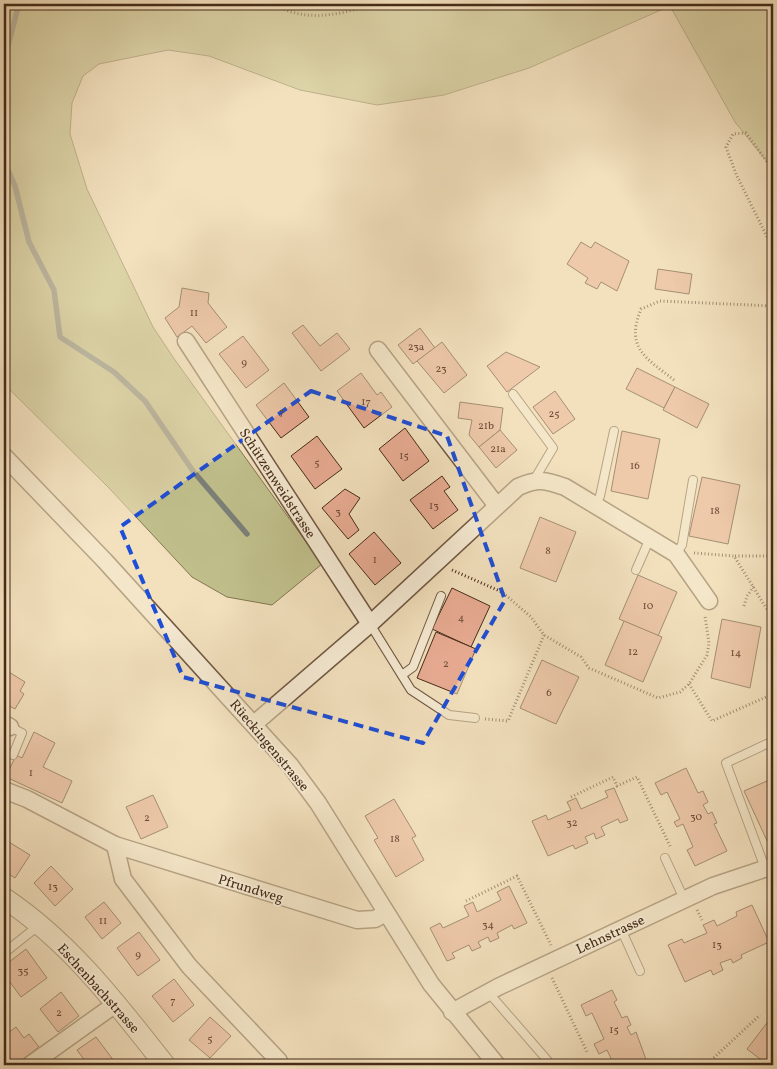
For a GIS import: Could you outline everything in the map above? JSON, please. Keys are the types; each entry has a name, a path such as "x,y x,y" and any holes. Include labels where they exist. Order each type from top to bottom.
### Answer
{"street":[{"name":"Schützenweidstrasse","path":"186,341 370,624"},
{"path":"378,350 498,506"},
{"name":"Rüeckingenstrasse","path":"4,456 105,561 290,765 318,803 408,950 452,1012 497,1065"},
{"path":"254,724 370,624 518,486 534,480 547,481 565,487 676,554 706,604"},
{"name":"Pfrundweg","path":"4,790 27,799 115,845 357,920 375,919 386,913"},
{"path":"115,845 123,879 189,966 279,1061"},
{"name":"Lehnstrasse","path":"452,1012 488,992 621,929 690,903 713,886 769,867"},
{"name":"Eschenbachstrasse","path":"4,898 40,925 75,956 117,1004 165,1065"},
{"path":"30,1065 117,1004"}],"lane":[{"path":"513,394 553,448 534,480"},
{"path":"596,506 600,496 614,431"},
{"path":"676,554 682,545 694,480"},
{"path":"636,570 650,538"},
{"path":"402,675 413,667 441,596"},
{"path":"370,624 411,690 449,715 474,718"},
{"path":"7,726 22,733 13,755"},
{"path":"769,867 726,763 773,741"},
{"path":"665,858 690,903"},
{"path":"4,953 40,925"},
{"path":"621,929 640,971"},
{"path":"488,992 550,1063"}],"path":[{"path":"275,4 302,15 326,16 371,4"},
{"path":"773,170 746,133 733,134 726,147 736,174 773,249"},
{"path":"674,380 642,354 634,327 641,309 660,301 773,306"},
{"path":"676,554 768,556 773,550"},
{"path":"734,556 773,619"},
{"path":"456,572 502,592 531,617 544,635 581,657 588,668 658,698 680,692 689,684 707,655 710,643 706,604"},
{"path":"744,606 747,596 754,586"},
{"path":"474,718 508,722 544,635"},
{"path":"689,684 712,721 773,694"},
{"path":"571,797 614,776 618,786 637,777 674,854"},
{"path":"466,901 518,876 554,952"},
{"path":"690,903 702,920"},
{"path":"551,975 587,1052"},
{"path":"706,1065 760,1016"}],"highlighted area":[{"path":"311,391 447,436 505,600 423,743 183,677 120,527"}],"green space":[{"path":"4,4 773,4 773,169 735,122 670,6 529,68 444,95 377,105 300,90 209,56 168,50 99,64 83,76 72,103 70,134 87,189 153,327 322,564 272,605 227,597 192,577 109,488 4,384"}],"building":[{"path":"581,242 591,248 595,242 629,261 617,291 601,282 597,289 585,283 588,278 567,264"},
{"path":"658,269 692,274 689,294 655,289"},
{"path":"182,288 209,293 208,303 227,327 206,343 192,326 177,337 165,318 179,307"},
{"path":"303,325 320,346 337,333 350,349 321,371 292,333"},
{"path":"420,328 435,348 413,364 398,345"},
{"path":"243,336 269,370 246,388 219,354"},
{"path":"442,342 467,375 444,393 417,361"},
{"path":"506,352 540,367 507,392 487,366"},
{"path":"637,368 675,387 664,408 626,389"},
{"path":"361,373 377,395 381,392 392,407 364,428 337,391"},
{"path":"284,383 309,417 281,438 256,405"},
{"path":"675,387 709,404 697,428 663,410"},
{"path":"555,391 575,419 553,434 533,407"},
{"path":"460,402 503,408 500,430 479,447 469,435 472,420 458,418"},
{"path":"405,428 429,461 403,481 379,449"},
{"path":"500,430 517,450 496,468 479,447"},
{"path":"622,431 660,439 648,499 611,491"},
{"path":"317,436 342,469 315,489 291,456"},
{"path":"442,476 450,487 444,491 458,510 433,529 410,500"},
{"path":"702,477 740,485 728,544 689,536"},
{"path":"345,489 360,498 349,514 359,530 348,539 322,508"},
{"path":"540,517 576,532 556,582 520,568"},
{"path":"374,532 401,563 375,585 349,554"},
{"path":"638,575 677,592 658,636 619,619"},
{"path":"452,588 490,606 471,647 432,629"},
{"path":"722,619 761,627 750,688 711,678"},
{"path":"624,621 662,637 643,682 605,665"},
{"path":"436,632 476,649 457,694 417,678"},
{"path":"542,660 579,677 556,724 520,708"},
{"path":"4,669 25,682 20,691 24,694 15,709 4,703"},
{"path":"34,732 55,743 43,767 72,781 62,803 6,777 16,755 22,758"},
{"path":"686,768 698,793 703,791 708,802 703,805 708,814 712,812 717,823 714,824 727,851 695,866 687,850 693,847 683,824 677,827 674,822 680,819 667,792 661,795 655,783"},
{"path":"767,781 773,796 773,843 769,845 744,791"},
{"path":"614,788 628,820 620,823 618,819 601,827 605,835 596,839 594,833 585,837 588,843 575,849 573,845 548,856 532,821 546,815 548,820 571,810 567,802 576,798 581,809 608,797 605,791"},
{"path":"153,795 168,827 141,839 126,807"},
{"path":"394,799 416,836 412,838 424,860 396,877 374,840 378,838 365,816"},
{"path":"4,839 30,855 15,878 4,871"},
{"path":"51,866 73,889 55,906 34,883"},
{"path":"509,886 527,923 514,929 512,925 497,933 499,938 490,942 488,937 478,942 481,947 472,951 469,945 452,953 455,958 447,961 430,928 440,923 443,928 469,916 464,906 473,902 477,912 501,900 497,892"},
{"path":"104,902 121,923 102,939 85,917"},
{"path":"752,905 769,942 741,955 742,958 733,963 731,959 720,963 723,970 713,975 711,970 685,982 668,945 682,939 684,943 707,933 703,925 714,920 717,926 737,916 736,912"},
{"path":"139,932 160,960 138,976 117,948"},
{"path":"26,949 47,978 21,997 4,974 4,966"},
{"path":"174,979 194,1005 173,1022 152,996"},
{"path":"612,990 617,1000 614,1002 622,1018 627,1016 631,1025 627,1027 631,1035 636,1032 648,1065 614,1065 607,1050 599,1054 594,1044 604,1039 592,1013 586,1016 581,1005"},
{"path":"61,992 79,1016 58,1032 40,1009"},
{"path":"773,1015 773,1065 768,1065 747,1049"},
{"path":"210,1017 231,1036 210,1058 189,1040"},
{"path":"16,1027 24,1038 29,1034 39,1047 15,1065 4,1050 4,1036"},
{"path":"96,1037 117,1065 88,1065 77,1050"}],"waterway":[{"path":"4,60 19,4"},
{"path":"4,161 15,186 29,242 54,290 60,337 114,372 145,401 193,471 247,534"}]}
